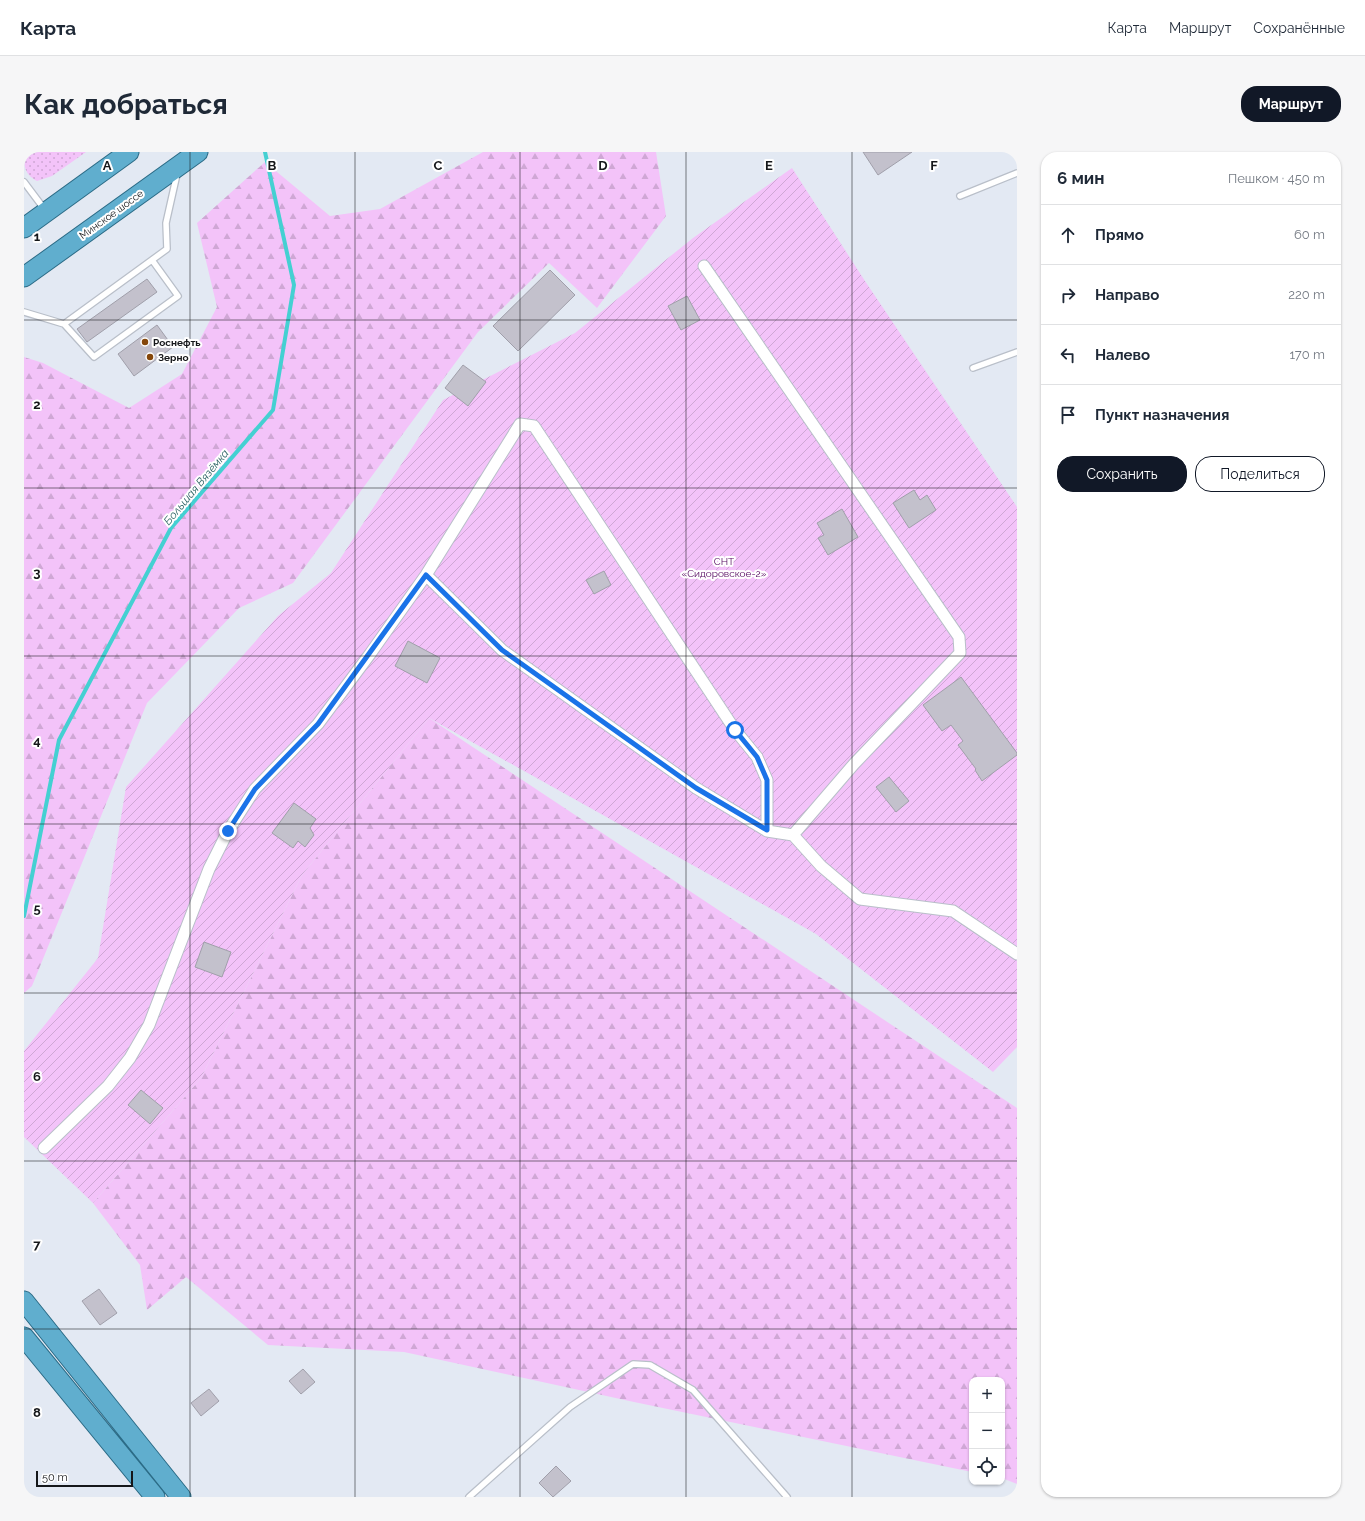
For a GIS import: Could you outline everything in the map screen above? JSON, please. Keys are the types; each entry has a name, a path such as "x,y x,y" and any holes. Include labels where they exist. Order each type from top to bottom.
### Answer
{"highway":[{"path":"33,220 129,152"},
{"name":"Минское шоссе","path":"24,277 198,152"},
{"path":"24,286 59,251"},
{"path":"24,1301 181,1497"},
{"path":"24,1337 155,1497"}],"street":[{"path":"704,266 959,637 960,653 854,764 793,835"},
{"path":"44,1148 108,1086 130,1058 149,1025 210,869 228,831 255,789 318,724 426,575 520,424 534,426 735,730 757,757 767,780 767,830"},
{"path":"426,575 502,650 696,788 767,830 793,835 821,866 860,899 953,911 1017,954"}],"lane":[{"path":"64,324 167,249 166,223 175,177 183,163"},
{"path":"960,196 1017,173"},
{"path":"24,182 33,220"},
{"path":"24,312 64,324 94,357 178,296 152,260"},
{"path":"973,368 1017,352"},
{"path":"469,1497 570,1407 633,1364 650,1365 693,1390 787,1497"}],"green space":[{"path":"24,152 86,152 52,176 37,181 27,172 24,161"},
{"path":"483,152 656,152 666,216 597,308 549,263 478,332 293,583 239,608 147,703 32,986 24,993 24,357 43,363 129,408 182,374 217,307 197,223 265,162 330,216 380,209"},
{"name":"СНТ «Сидоровское-2»","path":"792,168 865,281 1017,507 1017,1047 993,1072 816,934 429,718 302,875 201,1078 93,1203 24,1137 24,1051 98,958 126,787 278,616 331,573 443,400 575,333 693,238"},
{"path":"429,718 1017,1108 1017,1484 1005,1479 1005,1377 969,1377 969,1471 634,1402 404,1352 268,1345 186,1277 147,1310 140,1265 93,1203 201,1078 302,875"}],"building":[{"path":"863,152 912,152 878,175"},
{"path":"550,270 575,295 518,351 493,326"},
{"path":"147,279 157,292 87,342 77,329"},
{"path":"687,296 700,320 681,330 668,306"},
{"path":"157,325 173,347 134,376 118,354"},
{"path":"463,365 486,382 468,406 445,388"},
{"path":"914,490 920,500 927,495 936,510 909,528 893,503"},
{"path":"842,509 858,537 828,555 818,538 824,535 817,523"},
{"path":"604,571 611,585 594,594 586,580"},
{"path":"408,641 440,658 427,683 395,666"},
{"path":"961,677 1017,753 1017,755 982,781 975,770 976,769 958,745 963,741 951,725 942,731 923,705"},
{"path":"889,777 909,801 896,812 876,787"},
{"path":"294,803 316,819 310,828 314,835 305,847 298,841 293,848 272,833"},
{"path":"204,942 231,952 222,977 195,967"},
{"path":"141,1090 163,1108 150,1124 128,1105"},
{"path":"99,1289 117,1313 100,1325 82,1301"},
{"path":"303,1369 315,1382 301,1394 289,1381"},
{"path":"209,1389 219,1401 201,1416 191,1403"},
{"path":"556,1466 571,1481 553,1497 539,1483"}],"waterway":[{"name":"Большая Вязёмка","path":"24,916 59,740 171,528 273,410 294,285 265,152"}],"place":[{"name":"Роснефть","path":"145,342"},
{"name":"Зерно","path":"150,357"}],"route":[{"path":"228,831 255,789 318,724 426,575 502,650 696,788 767,830 767,780 757,757 735,730"}]}
